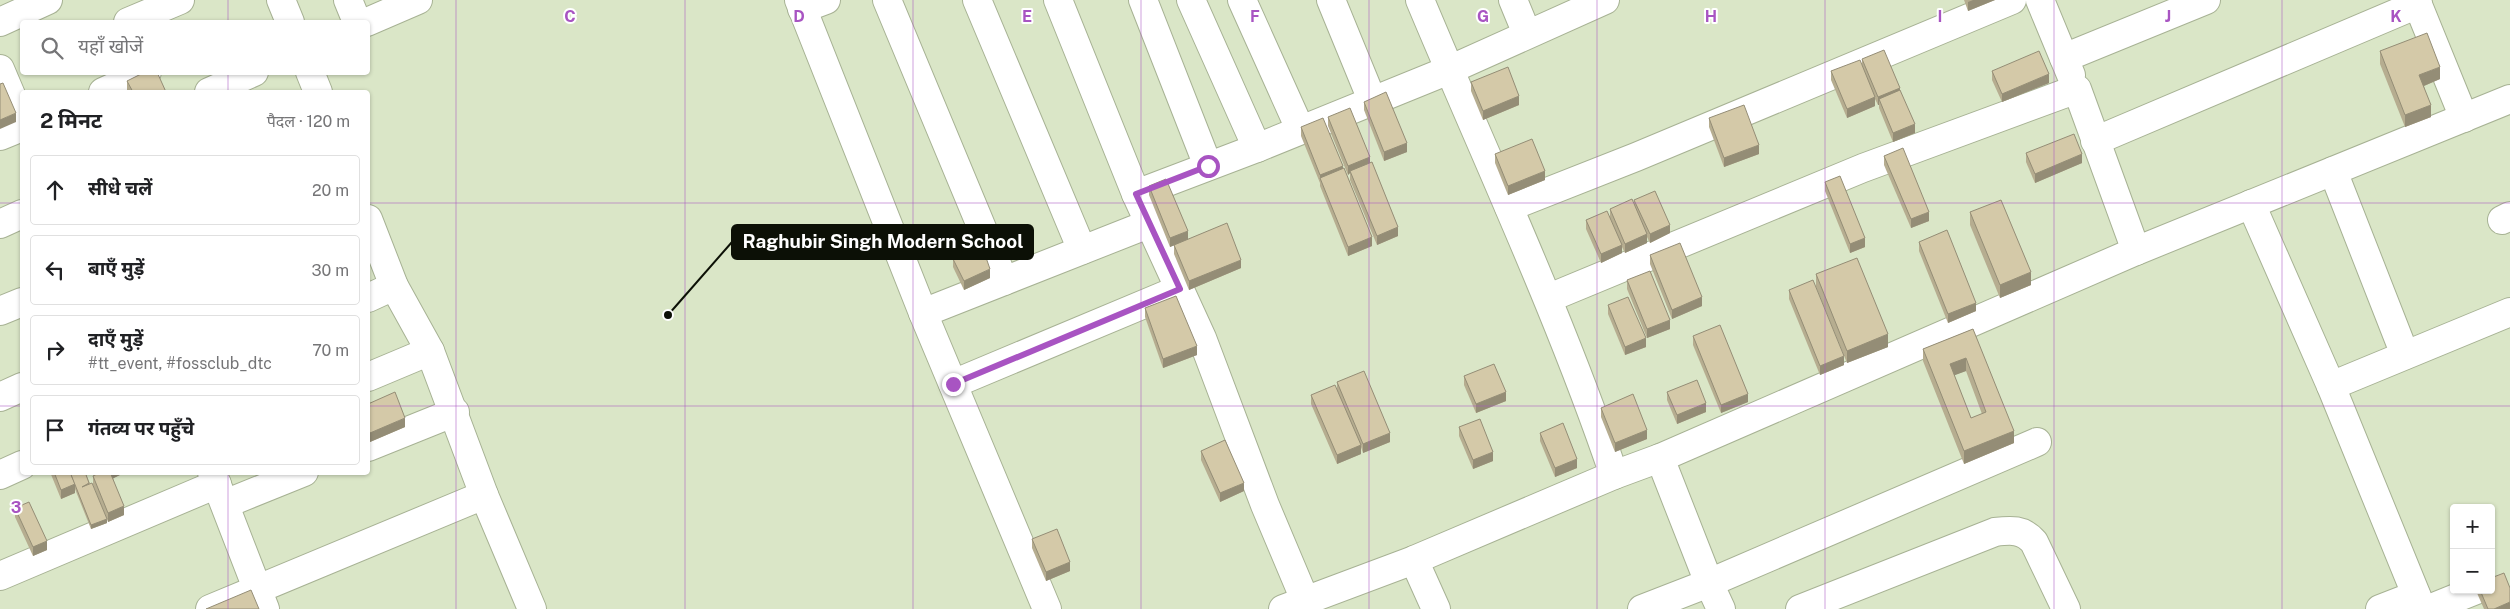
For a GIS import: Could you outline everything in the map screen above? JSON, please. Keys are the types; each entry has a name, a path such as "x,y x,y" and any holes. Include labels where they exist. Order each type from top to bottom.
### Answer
{"street":[{"path":"0,22 48,0"},
{"path":"133,20 180,0"},
{"path":"281,0 289,20"},
{"path":"348,0 355,20"},
{"path":"370,21 418,0"},
{"path":"887,0 1004,281"},
{"path":"977,0 1082,250"},
{"path":"1058,0 1136,194 1151,223 1202,338 1265,505 1294,604 1414,560 1614,475 1660,458 2136,251 2510,99"},
{"path":"1143,0 1208,166"},
{"path":"1191,0 1257,148"},
{"path":"1242,0 1300,129"},
{"path":"1331,0 1372,100"},
{"path":"1420,0 1549,298 1589,400 1614,475"},
{"path":"1513,0 1527,34"},
{"path":"1136,194 1257,148 1300,129 1450,70 1605,0"},
{"path":"1509,207 1636,158 2012,0"},
{"path":"2040,0 2077,89 2136,251"},
{"path":"2064,58 2206,0"},
{"path":"2095,141 2417,2 2464,118"},
{"path":"809,3 923,312 1046,609"},
{"path":"9,71 20,113"},
{"path":"107,90 140,75"},
{"path":"214,90 247,75"},
{"path":"311,75 317,90"},
{"path":"1549,298 1863,168 2077,89"},
{"path":"0,136 20,128"},
{"path":"2333,171 2405,356"},
{"path":"2251,204 2331,386 2422,604"},
{"path":"0,224 20,215"},
{"path":"923,312 1151,223"},
{"path":"370,225 394,286 430,351 455,412 484,494 532,609"},
{"path":"370,297 394,286"},
{"path":"953,384 1180,289"},
{"path":"0,311 20,303"},
{"path":"2331,386 2510,312"},
{"path":"370,376 430,351"},
{"path":"0,397 20,388"},
{"path":"370,446 455,412"},
{"path":"1642,609 1709,583 2038,442"},
{"path":"1660,458 1721,609"},
{"path":"0,475 20,466"},
{"path":"0,576 218,487 287,475"},
{"path":"218,487 261,599"},
{"path":"210,609 261,599 484,494"},
{"path":"1800,609 1995,532 2011,530 2027,534 2034,542 2066,609"},
{"path":"1414,560 1436,609"},
{"path":"2380,609 2422,604 2457,594"}],"building":[{"path":"2427,33 2440,67 2419,75 2431,105 2405,115 2380,51"},
{"path":"1884,50 1900,88 1878,97 1862,59"},
{"path":"2039,51 2049,74 2002,94 1992,71"},
{"path":"1860,60 1875,97 1847,109 1831,71"},
{"path":"1508,67 1519,96 1483,111 1471,82"},
{"path":"139,75 158,75 165,90 132,90 127,81"},
{"path":"3,83 16,113 0,120 0,84"},
{"path":"1900,90 1915,124 1893,133 1879,99"},
{"path":"1386,92 1407,143 1384,152 1364,102"},
{"path":"1744,105 1759,145 1724,158 1709,118"},
{"path":"1350,108 1370,157 1348,166 1328,117"},
{"path":"1323,118 1343,166 1320,175 1301,127"},
{"path":"2074,134 2082,154 2035,174 2026,153"},
{"path":"1532,139 1545,171 1508,186 1495,154"},
{"path":"1903,148 1929,212 1911,219 1884,156"},
{"path":"1372,162 1398,227 1377,236 1350,171"},
{"path":"1344,168 1372,237 1348,247 1320,178"},
{"path":"1840,176 1865,238 1850,244 1825,182"},
{"path":"1166,179 1188,231 1170,238 1149,186"},
{"path":"1655,191 1670,225 1650,234 1634,200"},
{"path":"1632,199 1647,234 1625,244 1610,209"},
{"path":"2001,200 2031,272 2000,285 1970,212"},
{"path":"1607,211 1622,245 1601,254 1586,220"},
{"path":"1227,223 1241,260 1189,281 1174,245"},
{"path":"1947,230 1976,303 1948,314 1919,242"},
{"path":"1680,243 1702,297 1672,310 1650,255"},
{"path":"982,246 990,269 964,281 953,259"},
{"path":"1857,258 1888,334 1847,351 1816,274"},
{"path":"1650,271 1670,320 1647,329 1627,280"},
{"path":"1813,280 1844,356 1820,366 1789,290"},
{"path":"1176,296 1197,346 1163,359 1145,308"},
{"path":"1628,297 1646,338 1625,347 1608,305"},
{"path":"1720,325 1748,394 1721,405 1693,336"},
{"path":"1973,329 2014,431 1964,451 1923,349","holes":["1966,358 1986,412 1971,418 1950,364"]},
{"path":"1494,364 1506,392 1476,404 1464,376"},
{"path":"1364,371 1390,433 1363,444 1337,382"},
{"path":"1697,380 1706,403 1677,415 1667,392"},
{"path":"1335,385 1361,445 1337,455 1311,395"},
{"path":"395,392 405,418 370,433 370,403"},
{"path":"1633,394 1647,430 1615,443 1601,408"},
{"path":"1480,419 1493,452 1473,460 1459,427"},
{"path":"1563,423 1577,459 1555,468 1540,433"},
{"path":"1225,440 1244,483 1220,493 1201,451"},
{"path":"55,475 71,475 75,484 61,490"},
{"path":"71,475 86,475 89,483 82,487 92,483 107,519 91,525"},
{"path":"111,475 124,506 108,513 93,476"},
{"path":"29,502 47,541 33,547 15,508"},
{"path":"1057,529 1070,562 1046,572 1032,539"},
{"path":"2504,573 2510,588 2510,602 2494,609 2488,609 2482,594 2495,594 2495,576"},
{"path":"251,590 259,609 206,609"}],"place":[{"name":"Raghubir Singh Modern School","path":"668,315"}],"route":[{"path":"953,384 1180,289 1136,194 1208,166"}]}
